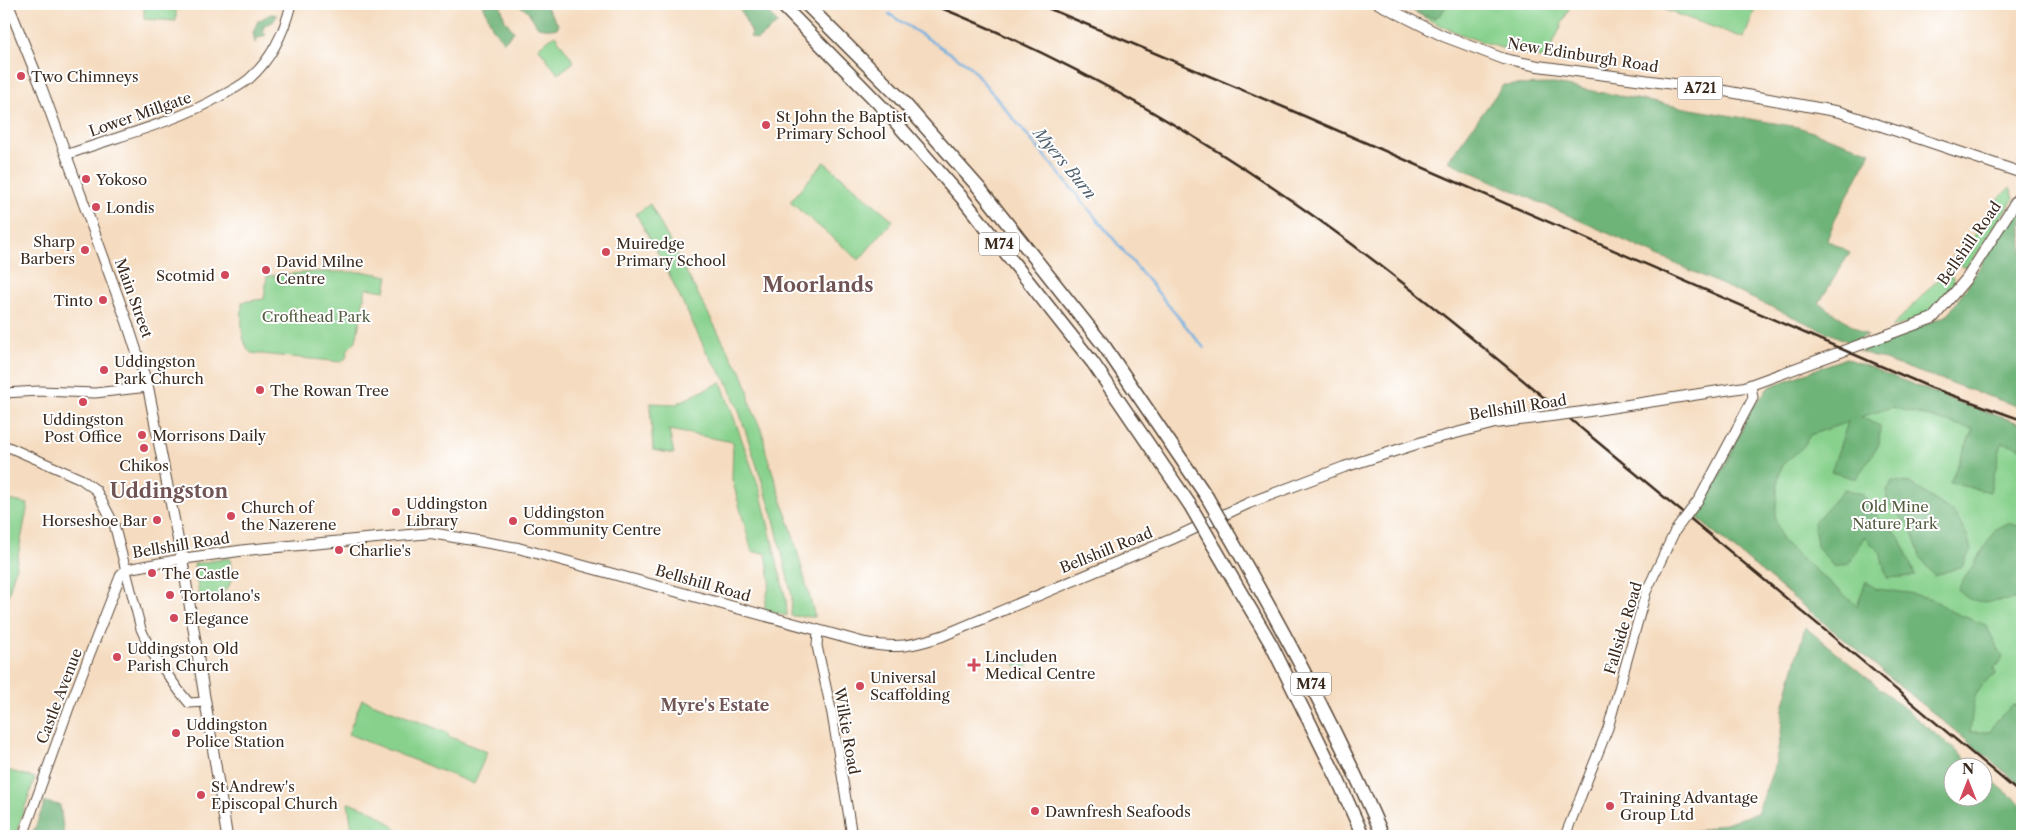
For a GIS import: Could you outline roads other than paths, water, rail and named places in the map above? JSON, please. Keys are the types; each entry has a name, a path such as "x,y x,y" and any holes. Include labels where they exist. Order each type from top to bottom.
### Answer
{"highway":[{"name":"M74","path":"781,4 885,110 963,199 1093,363 1190,505 1271,644 1338,780 1363,836"},
{"name":"M74","path":"806,4 898,96 980,189 1105,347 1207,497 1230,537 1286,636 1358,778 1383,836"}],"main road":[{"name":"Main Street","path":"8,4 66,154 130,331 148,388 181,560 227,836"},
{"name":"New Edinburgh Road","path":"1379,4 1436,32 1504,59 1538,66 1719,90 1840,112 2022,173"},
{"name":"Bellshill Road","path":"181,560 246,550 431,533 518,548 865,644 888,648 910,646 927,641 1172,539 1249,503 1344,467 1429,440 1495,423 1583,412 1745,387 1933,318 1967,278 2022,192"}],"street":[{"name":"Lower Millgate","path":"66,154 196,110 248,79 268,58 279,40 287,22 291,4"},
{"name":"Fallside Road","path":"1565,836 1608,728 1646,592 1675,531 1699,498 1753,398 1752,385"},
{"path":"4,393 95,392 148,388"},
{"path":"4,445 81,480 96,490 114,524 127,568 141,629 152,653 190,703 206,702"},
{"name":"Bellshill Road","path":"127,568 181,560"},
{"name":"Castle Avenue","path":"23,836 120,574 127,568"},
{"path":"117,584 132,589"},
{"name":"Wilkie Road","path":"818,631 818,646 832,714 852,836"}],"waterway":[{"name":"Myers Burn","path":"889,14 969,65 1204,348"}],"railway":[{"path":"931,4 1049,56 1107,86 1218,152 1325,225 1377,263 1483,347 2022,795"},
{"path":"1038,4 1288,109 1932,388 2022,420"}],"place":[{"name":"Two Chimneys","path":"21,76"},
{"name":"St John the Baptist Primary School","path":"766,125"},
{"name":"Yokoso","path":"86,179"},
{"name":"Londis","path":"96,207"},
{"name":"Sharp Barbers","path":"85,250"},
{"name":"Muiredge Primary School","path":"606,252"},
{"name":"David Milne Centre","path":"266,270"},
{"name":"Scotmid","path":"225,275"},
{"name":"Tinto","path":"103,300"},
{"name":"Uddingston Park Church","path":"104,370"},
{"name":"The Rowan Tree","path":"260,390"},
{"name":"Uddingston Post Office","path":"83,402"},
{"name":"Morrisons Daily","path":"142,435"},
{"name":"Chikos","path":"144,448"},
{"name":"Uddingston Library","path":"396,512"},
{"name":"Church of the Nazerene","path":"231,516"},
{"name":"Horseshoe Bar","path":"157,520"},
{"name":"Uddingston Community Centre","path":"513,521"},
{"name":"Charlie's","path":"339,550"},
{"name":"The Castle","path":"152,573"},
{"name":"Tortolano's","path":"170,595"},
{"name":"Elegance","path":"174,618"},
{"name":"Uddingston Old Parish Church","path":"117,657"},
{"name":"Lincluden Medical Centre","path":"974,665"},
{"name":"Universal Scaffolding","path":"860,686"},
{"name":"Uddingston Police Station","path":"176,733"},
{"name":"St Andrew's Episcopal Church","path":"201,795"},
{"name":"Training Advantage Group Ltd","path":"1610,806"},
{"name":"Dawnfresh Seafoods","path":"1035,811"}],"district":[{"name":"Moorlands","path":"818,285"},
{"name":"Uddingston","path":"169,491"},
{"name":"Myre's Estate","path":"715,705"}],"park label":[{"name":"Crofthead Park","path":"316,316"},
{"name":"Old Mine Nature Park","path":"1895,514"}]}
